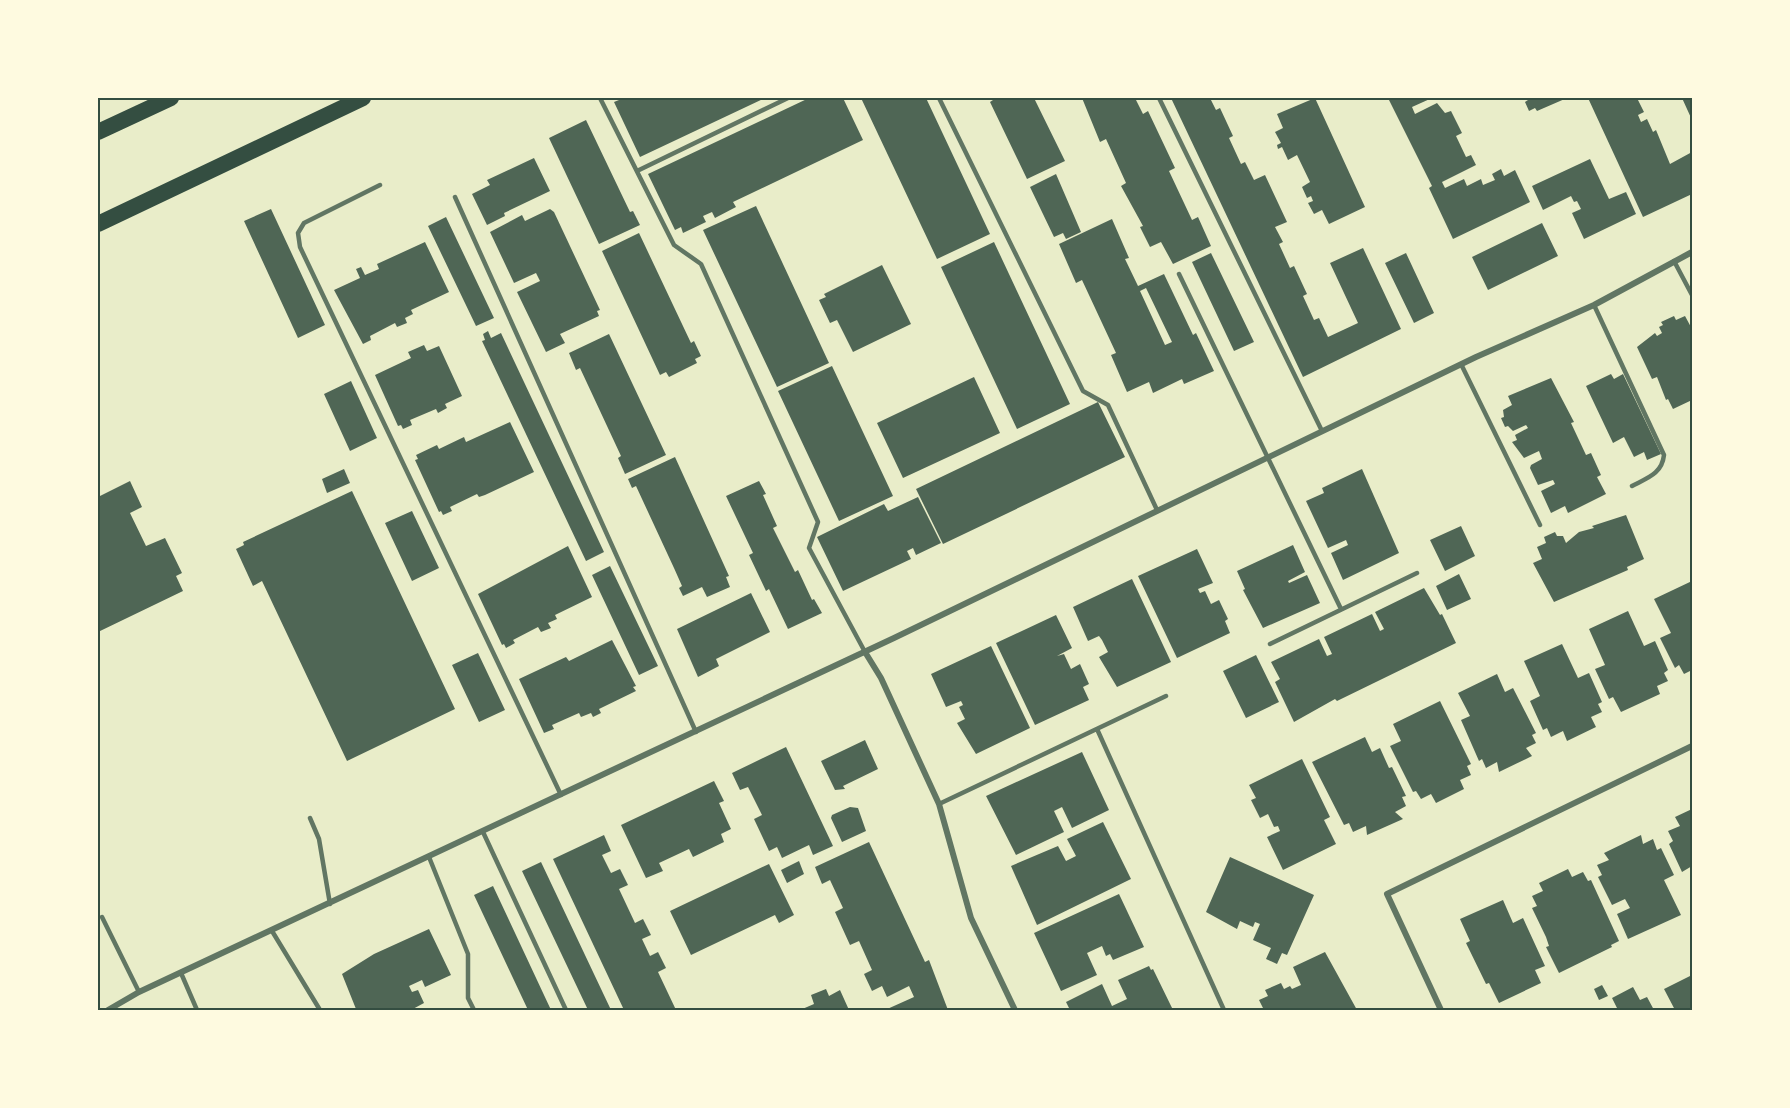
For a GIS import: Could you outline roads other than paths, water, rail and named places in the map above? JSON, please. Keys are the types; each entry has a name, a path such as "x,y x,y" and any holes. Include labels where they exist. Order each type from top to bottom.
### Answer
{"highway":[{"path":"98,132 171,98"},
{"path":"98,224 363,98"}],"street":[{"path":"108,1011 140,992 865,652 1322,430 1461,364 1594,305 1692,252"},
{"path":"865,652 881,678 939,804 971,918 1015,1011"},
{"path":"1441,1011 1387,894 1692,746"}],"lane":[{"path":"600,98 674,245 701,264 818,522 808,548 865,652"},
{"path":"637,171 788,98"},
{"path":"939,98 1083,391 1108,405 1157,510"},
{"path":"1159,98 1322,430"},
{"path":"380,185 304,223 298,234 300,247 561,795"},
{"path":"455,197 696,732"},
{"path":"1674,261 1692,295"},
{"path":"1179,274 1341,609"},
{"path":"1594,305 1664,455 1663,465 1656,474 1632,486"},
{"path":"1461,364 1540,525"},
{"path":"1270,644 1417,573"},
{"path":"939,804 1166,696"},
{"path":"1097,729 1224,1011"},
{"path":"310,818 319,839 330,904"},
{"path":"483,832 566,1011"},
{"path":"429,857 468,954 468,998 474,1011"},
{"path":"102,917 140,992"},
{"path":"272,931 320,1011"},
{"path":"182,973 197,1011"}]}
